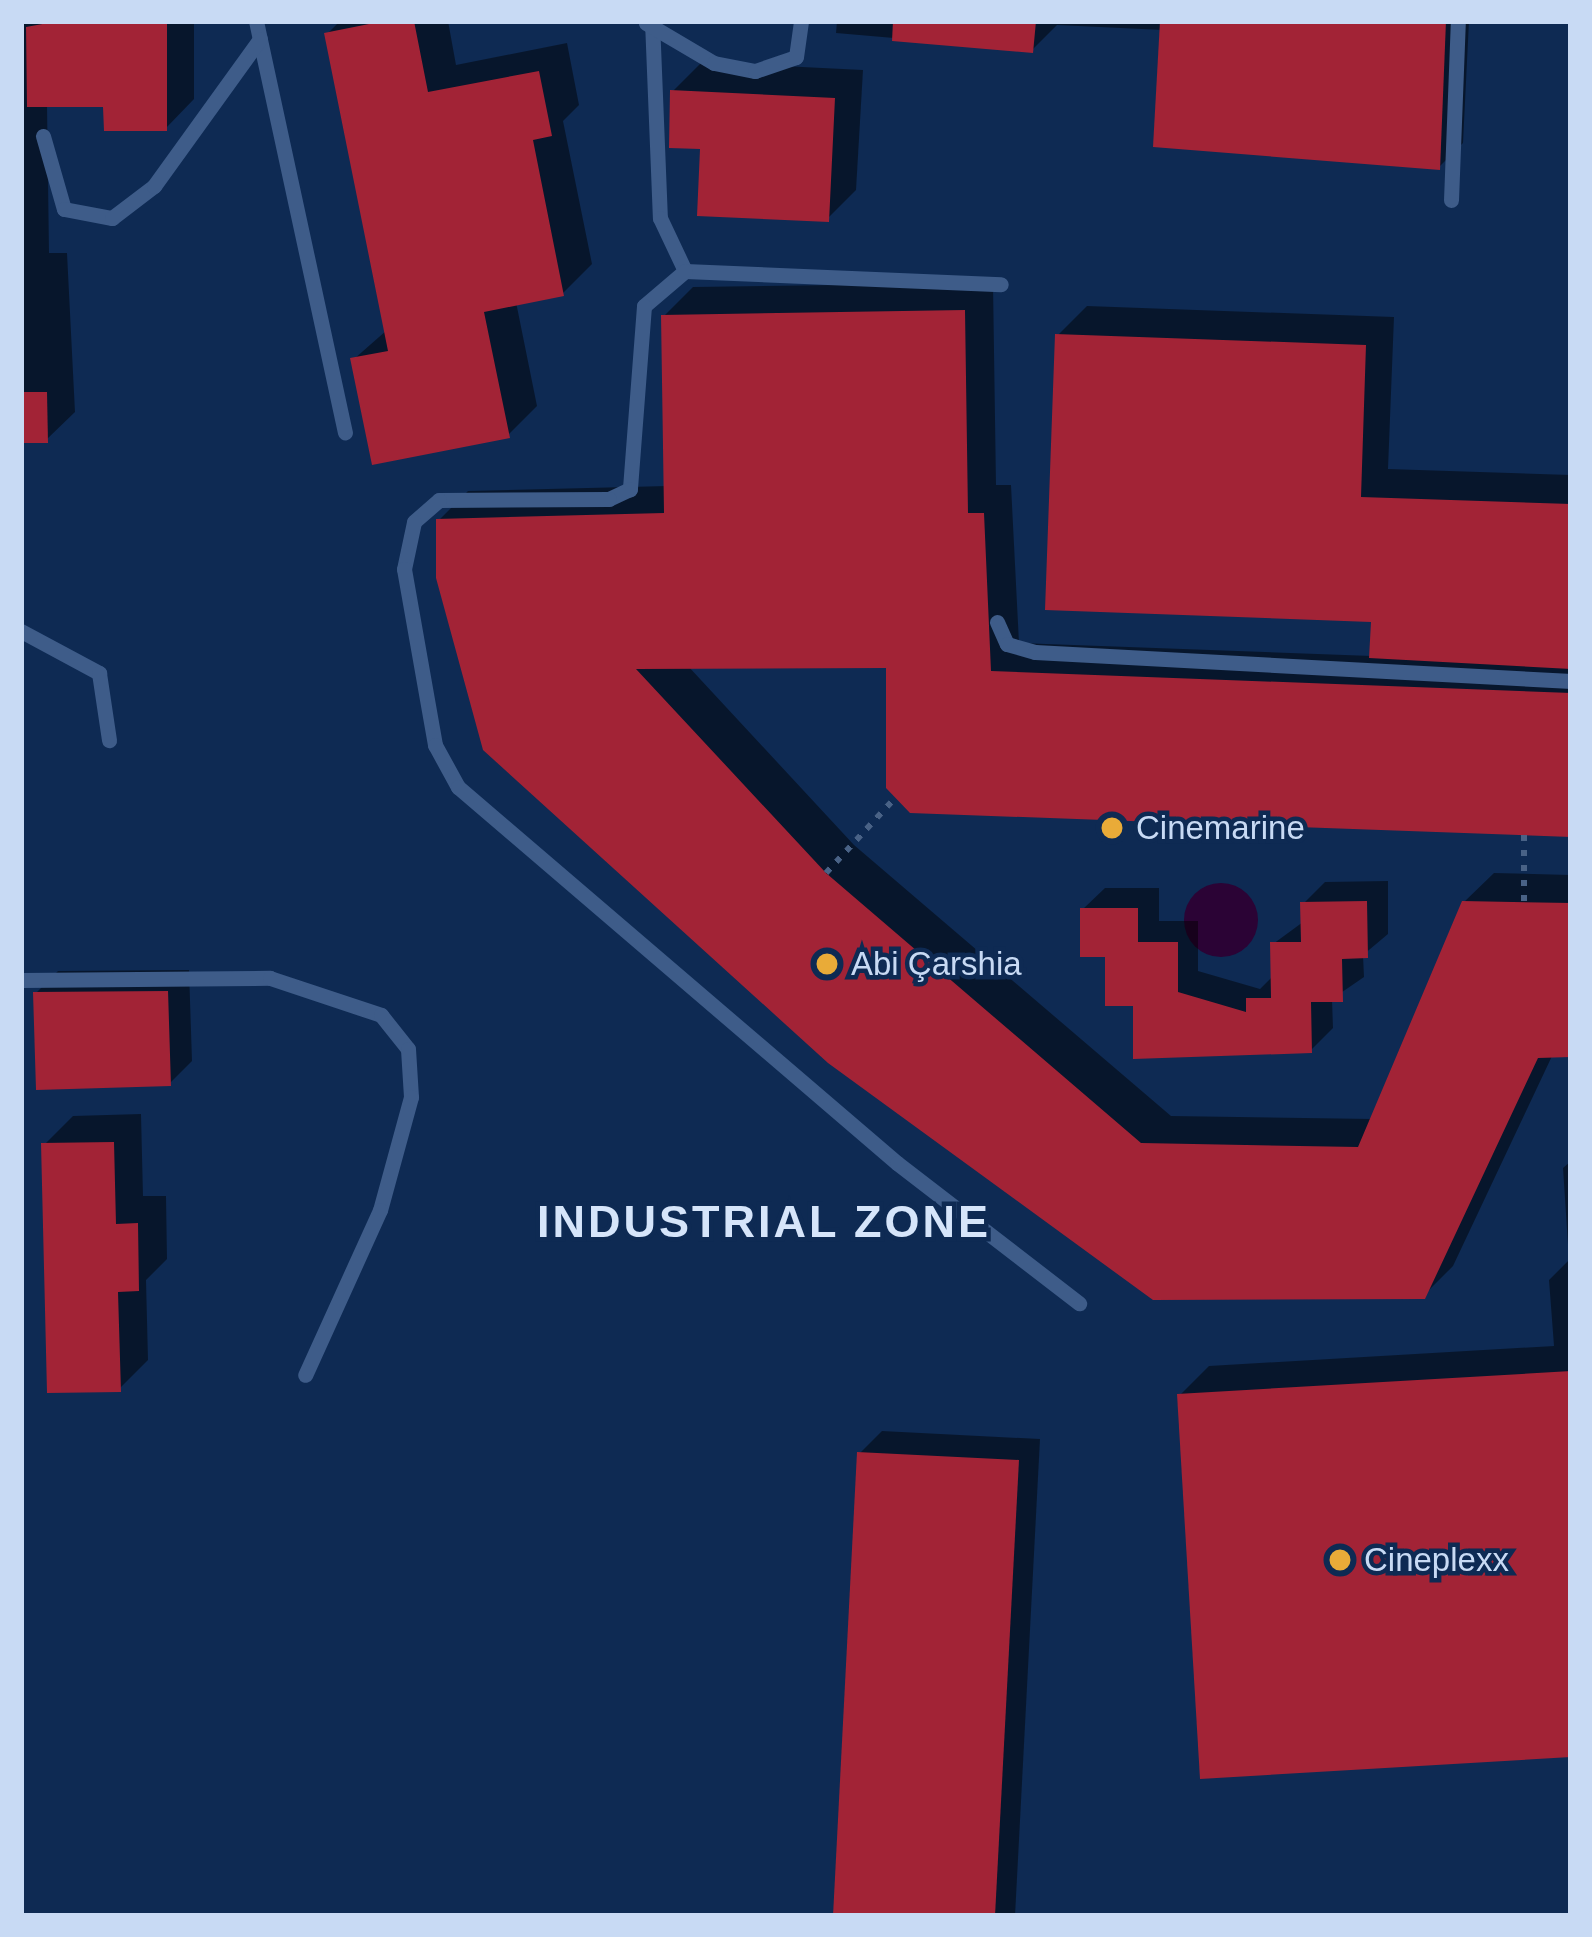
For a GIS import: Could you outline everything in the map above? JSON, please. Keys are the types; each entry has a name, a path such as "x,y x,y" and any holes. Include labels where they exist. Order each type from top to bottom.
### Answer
{"lane":[{"path":"256,21 345,432"},
{"path":"649,23 714,63 755,70 796,57 801,21"},
{"path":"1451,200 1458,21"},
{"path":"649,23 660,218 685,271"},
{"path":"43,136 64,209 112,218 154,187 260,39"},
{"path":"1001,284 685,271 644,306 630,489 609,499 439,500 423,506 414,522 404,569 435,746 458,787 897,1163 1079,1303"},
{"path":"997,622 1007,644 1034,652 1571,680"},
{"path":"21,631 99,674 109,740"},
{"path":"21,980 270,978 381,1015 408,1049 412,1097 380,1210 304,1375"}],"path":[{"path":"826,873 895,798"},
{"path":"1524,835 1524,902"}],"shaded area":[{"path":"1221,883 1247,894 1258,920 1247,946 1221,957 1195,946 1184,920 1195,894"}],"building":[{"path":"59,21 167,21 167,131 104,131 103,107 27,107 26,27"},
{"path":"384,21 414,21 428,92 539,71 552,136 533,140 564,296 484,312 510,438 372,465 350,358 388,351 324,33"},
{"path":"893,21 1036,21 1033,53 892,41"},
{"path":"1160,21 1446,21 1440,170 1153,147"},
{"path":"670,90 835,98 829,222 697,216 700,149 669,148"},
{"name":"Abi Çarshia","path":"965,310 968,513 984,513 991,671 1571,693 1571,837 910,813 886,788 886,668 636,669 826,873 1141,1143 1358,1147 1462,901 1571,903 1571,1057 1538,1058 1425,1299 1153,1300 828,1063 483,750 436,578 436,519 664,513 661,315"},
{"path":"1055,334 1366,345 1361,497 1571,504 1571,669 1369,658 1371,622 1045,610"},
{"path":"21,392 47,392 48,443 21,443"},
{"path":"1367,901 1368,958 1342,959 1343,1002 1311,1002 1312,1053 1133,1059 1133,1006 1105,1006 1105,957 1080,957 1080,908 1138,908 1138,942 1178,942 1178,992 1246,1012 1246,998 1271,998 1270,942 1301,942 1300,902"},
{"path":"168,991 171,1086 36,1090 33,992"},
{"path":"114,1142 116,1224 138,1223 139,1291 118,1292 121,1392 47,1393 41,1143"},
{"path":"1571,1371 1571,1757 1200,1779 1177,1394"},
{"path":"857,1452 1019,1460 995,1916 833,1916"}],"place":[{"name":"Cinemarine","path":"1112,828"},
{"name":"Abi Çarshia","path":"827,964"},
{"name":"Cineplexx","path":"1340,1560"}],"district":[{"name":"INDUSTRIAL ZONE","path":"764,1222"}]}
